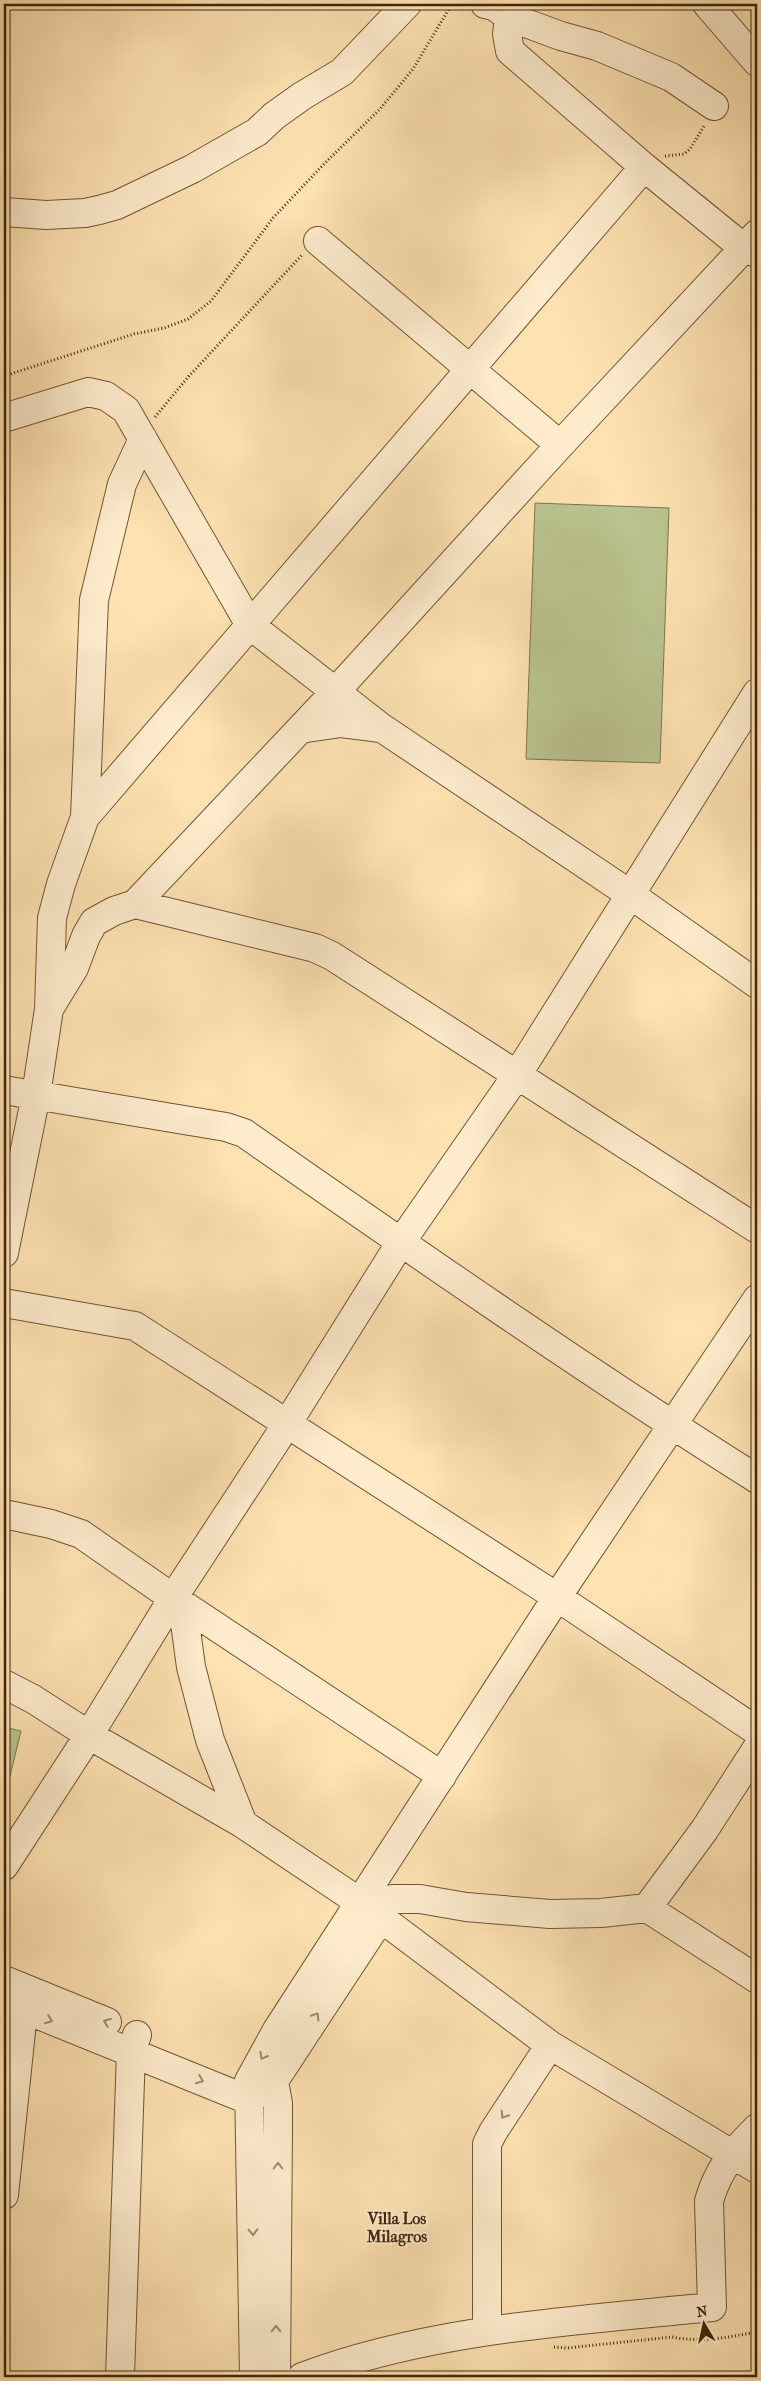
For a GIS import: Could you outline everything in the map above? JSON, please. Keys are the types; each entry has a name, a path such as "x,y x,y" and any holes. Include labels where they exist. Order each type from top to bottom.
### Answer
{"street":[{"path":"4,212 46,215 85,213 138,196 200,165 257,132 274,116 302,96 342,72 407,4"},
{"path":"485,4 494,6 509,17 561,36 597,46 671,77 714,106"},
{"path":"707,4 757,62"},
{"path":"49,1009 74,968 86,936 94,922 114,911 134,904 335,692 560,445 753,245 644,167 510,51 507,34 509,17"},
{"path":"85,817 644,167"},
{"path":"318,241 560,445"},
{"path":"4,418 88,392 106,396 126,410 250,625 382,728 631,895 757,984"},
{"path":"4,1253 36,1095 49,1009 52,918 61,884 85,817 94,600 122,484 143,438"},
{"path":"4,1866 89,1735 173,1598 287,1424 401,1242 517,1075 757,693"},
{"path":"300,729 341,724 382,728"},
{"path":"134,904 315,948 332,956 757,1229"},
{"path":"4,1090 226,1126 244,1133 401,1242 672,1425 757,1479"},
{"path":"276,2377 278,2118 274,2081 371,1910 442,1776 557,1598 757,1299"},
{"path":"4,1303 135,1326 557,1598 757,1731"},
{"path":"4,1514 51,1524 82,1534 173,1598 442,1776"},
{"path":"173,1598 185,1623 191,1667 210,1740 244,1824"},
{"path":"4,1684 33,1699 89,1735 244,1824 371,1910 556,2049 757,2169"},
{"path":"646,1908 705,1829 757,1748"},
{"path":"254,2377 250,2091 277,2030 346,1926 371,1910 394,1899 420,1899 466,1907 550,1914 601,1913 646,1908 757,1979"},
{"path":"4,2196 14,1995 250,2091"},
{"path":"120,2377 134,2043"},
{"path":"495,2331 487,2144 492,2132 556,2049"},
{"path":"302,2377 393,2348 495,2331 712,2307 709,2201 712,2190 732,2153 757,2128"}],"path":[{"path":"4,376 134,334 164,328 188,319 211,300 273,218 380,109 413,69 452,4"},
{"path":"644,167 668,154 684,154 690,149 714,106"},
{"path":"143,438 152,420 189,376 298,258 318,241"},
{"path":"551,2346 567,2348 672,2337 684,2340 705,2340 757,2332"}],"green space":[{"path":"535,503 669,508 660,763 526,759"},
{"path":"4,1727 21,1731 10,1776 4,1775"}],"district":[{"name":"Villa Los Milagros","path":"397,2227"}]}
